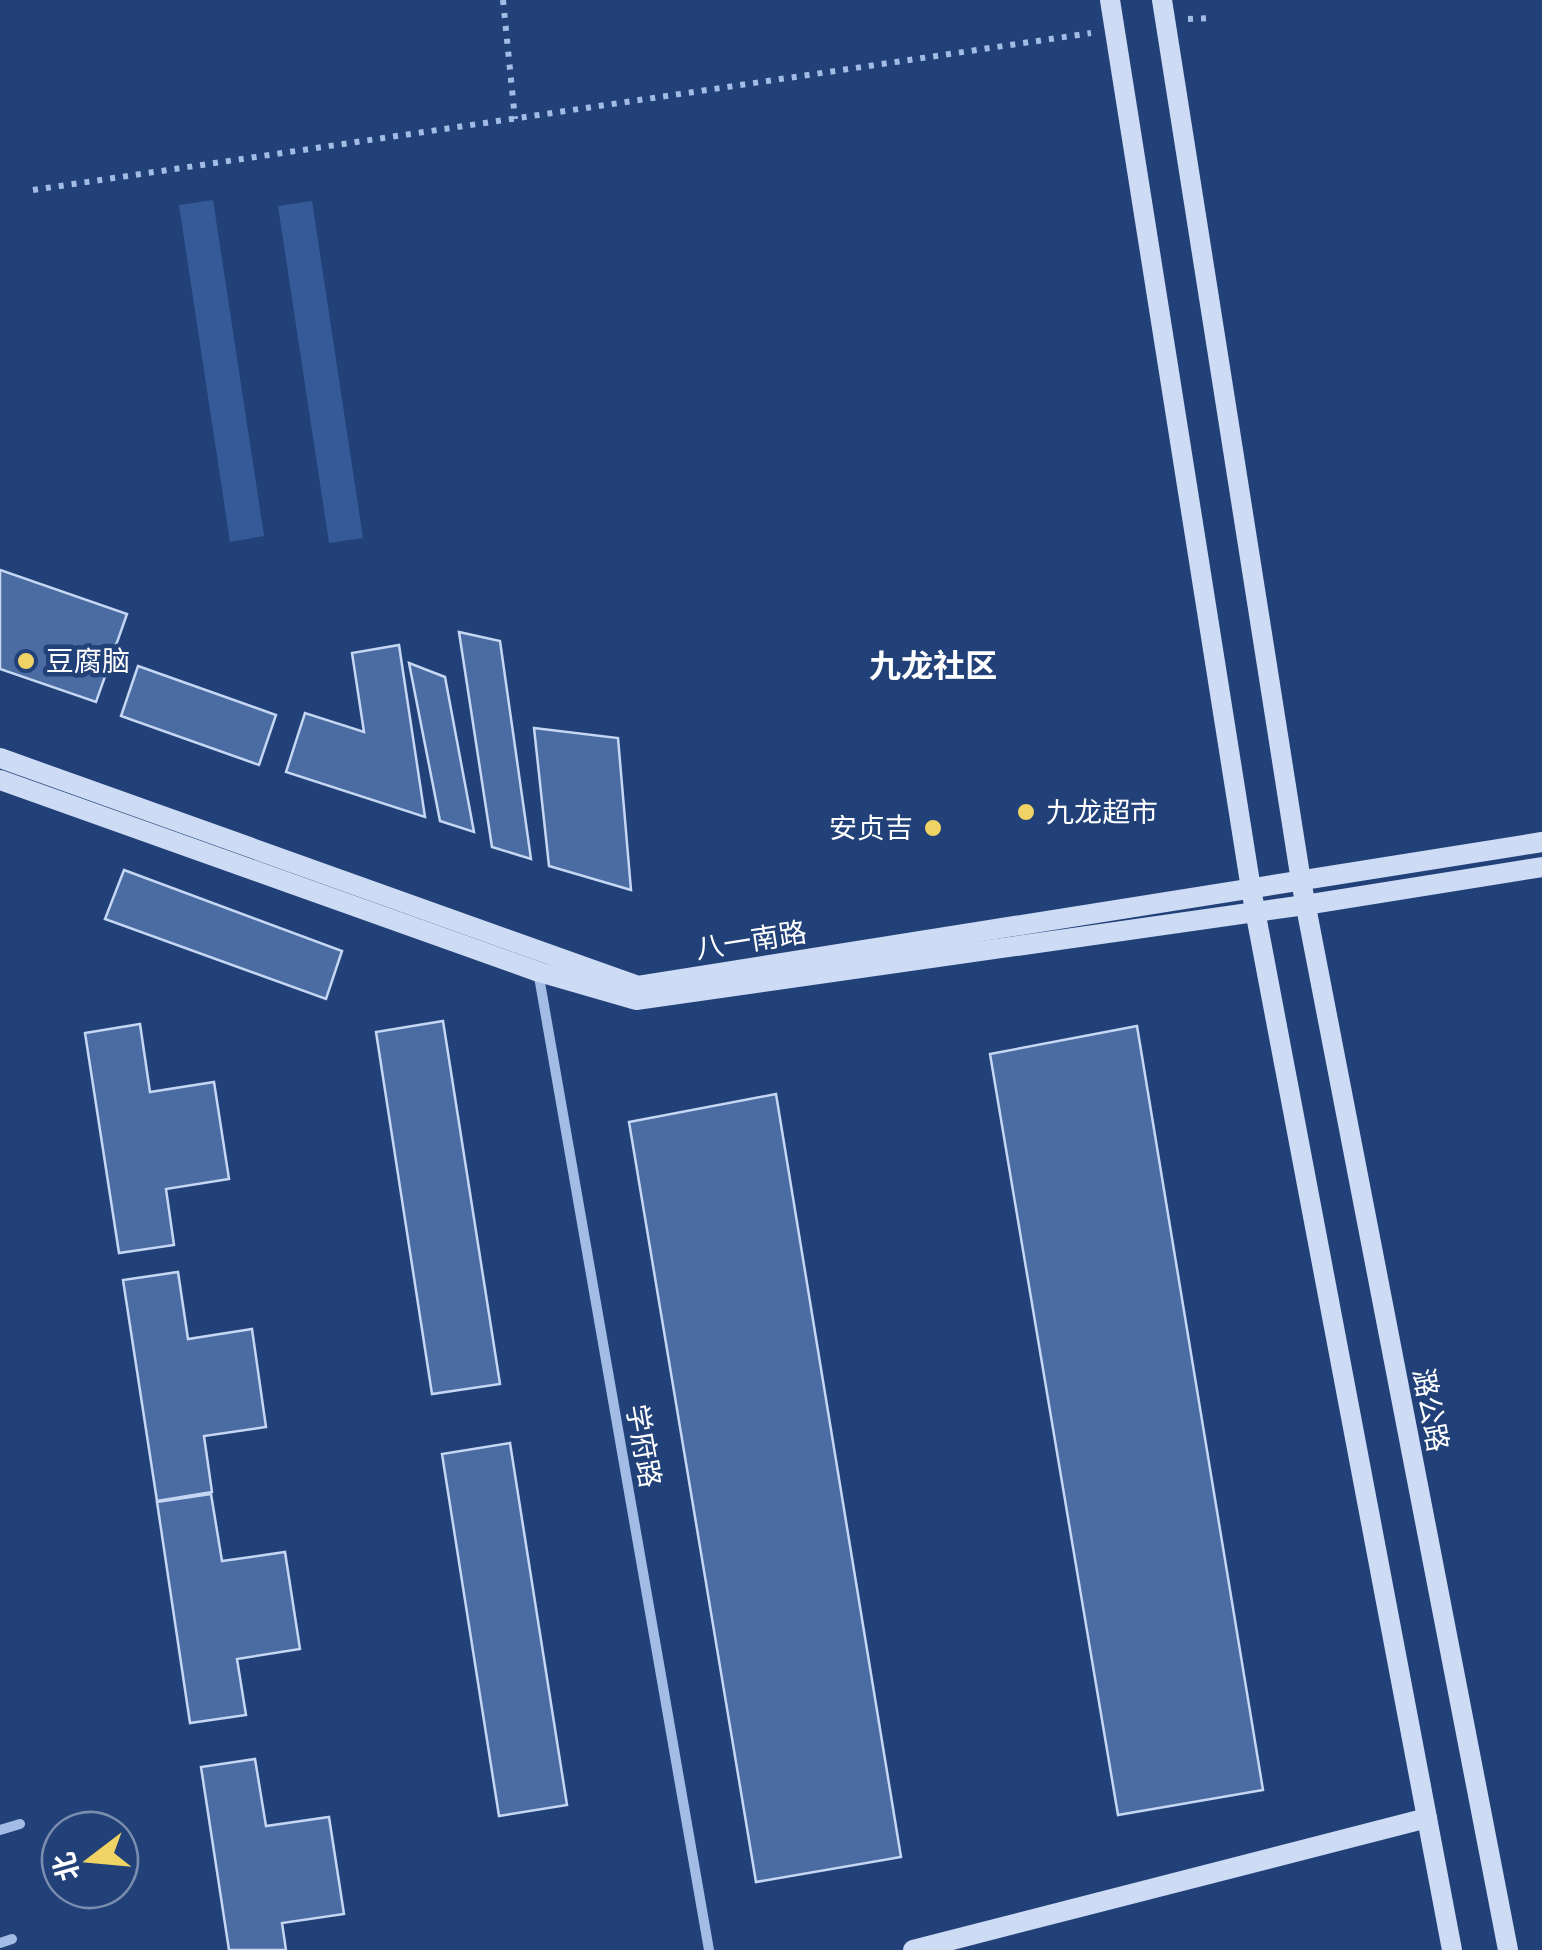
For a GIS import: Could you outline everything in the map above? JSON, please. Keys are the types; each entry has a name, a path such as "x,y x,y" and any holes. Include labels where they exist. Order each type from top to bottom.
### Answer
{"main road":[{"path":"1110,0 1251,888 1452,1950"},
{"name":"潞公路","path":"1162,0 1301,880 1508,1950"},
{"name":"八一南路","path":"0,758 638,986 1542,842"},
{"name":"八一南路","path":"0,780 538,972 636,1000 1306,906 1542,867"},
{"path":"913,1950 1426,1818"}],"street":[{"name":"学府路","path":"534,949 709,1950"},
{"path":"0,1830 20,1824"},
{"path":"0,1942 12,1939"}],"path":[{"path":"503,0 515,119"},
{"path":"1165,22 1212,18"},
{"path":"34,190 1115,30"}],"shaded area":[{"path":"213,200 264,536 230,542 179,205"},
{"path":"312,201 363,538 329,543 278,206"}],"building":[{"path":"0,570 127,614 96,702 0,669"},
{"path":"459,632 500,641 531,859 492,847"},
{"path":"399,645 425,817 286,772 305,713 364,732 352,653"},
{"path":"409,663 445,677 474,832 440,821"},
{"path":"138,666 276,715 259,765 121,716"},
{"path":"534,728 618,738 631,890 549,866"},
{"path":"124,870 342,951 326,999 105,919"},
{"path":"443,1021 500,1384 432,1394 376,1032"},
{"path":"140,1024 150,1092 214,1082 229,1179 166,1189 174,1245 119,1253 85,1033"},
{"path":"1137,1026 1263,1790 1118,1815 990,1054"},
{"path":"776,1094 901,1857 756,1882 629,1122"},
{"path":"178,1272 188,1339 252,1329 266,1427 204,1436 212,1492 157,1501 123,1280"},
{"path":"510,1443 567,1805 499,1816 442,1454"},
{"path":"211,1494 222,1561 285,1552 300,1649 237,1659 246,1715 190,1723 157,1502"},
{"path":"255,1759 266,1826 329,1817 344,1914 282,1923 286,1950 229,1950 201,1767"}],"place":[{"name":"豆腐脑","path":"26,661"},
{"name":"九龙超市","path":"1026,812"},
{"name":"安贞吉","path":"933,828"}],"district":[{"name":"九龙社区","path":"933,666"}]}
